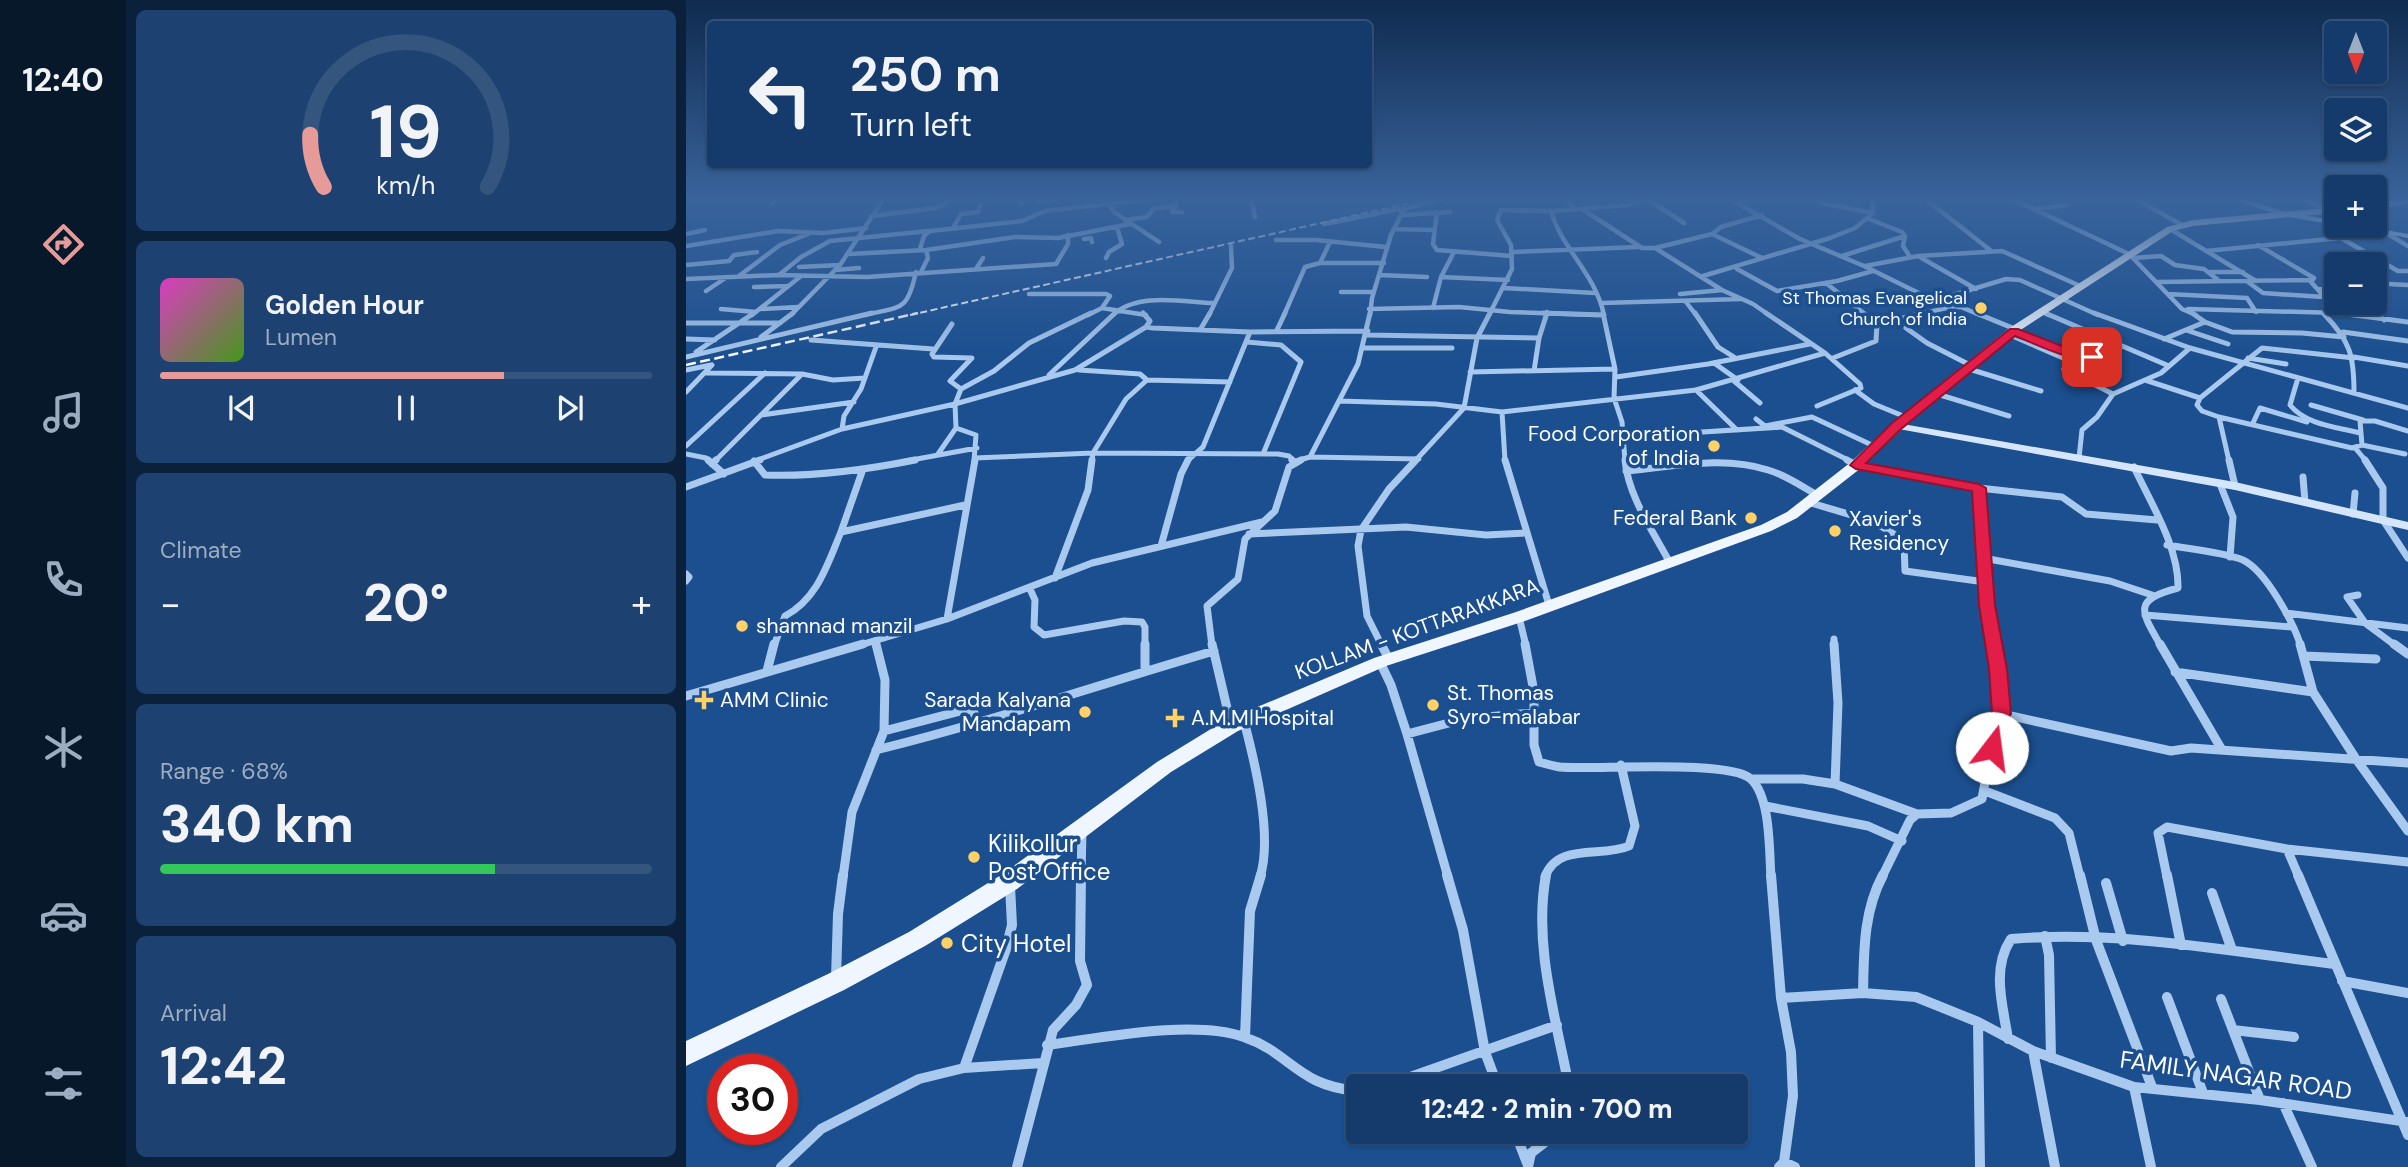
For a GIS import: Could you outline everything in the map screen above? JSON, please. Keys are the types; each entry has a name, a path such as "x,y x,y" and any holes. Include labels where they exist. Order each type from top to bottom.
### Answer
{"main road":[{"name":"KOLLAM - KOTTARAKKARA","path":"686,1054 836,982 917,939 1009,882 1164,767 1238,723 1385,661 1519,617 1779,522 1856,465 1902,422 2013,332 2078,285 2136,251"}],"street":[{"path":"739,276 770,251"},
{"path":"778,275 810,251"},
{"path":"756,340 799,307 849,254 880,251"},
{"path":"687,356 908,304 918,272 928,258 925,251"},
{"path":"686,279 778,275 828,278 1056,264 1064,251"},
{"path":"1106,258 1111,251"},
{"path":"1200,330 1231,270 1233,251"},
{"path":"1320,263 1325,251"},
{"path":"1310,457 1364,348 1369,309 1385,251"},
{"path":"1433,308 1441,277 1454,252 1513,254 1564,251"},
{"path":"1573,251 1586,270 1604,314 1615,369 1614,398 1622,422 1626,471 1638,502 1670,563"},
{"path":"1662,251 1722,290 1743,299 1833,358 1860,384 1861,388 1817,406"},
{"path":"1748,251 1762,258"},
{"path":"1703,276 1737,269 1762,258 1788,251"},
{"path":"1830,251 1947,307"},
{"path":"1842,256 1856,251"},
{"path":"1906,251 1910,257"},
{"path":"1864,266 1918,256 1984,251"},
{"path":"1995,251 2010,253 2078,285"},
{"path":"2121,251 2131,256 2182,309 2199,316 2205,322 2232,332 2292,332 2408,341"},
{"path":"2207,251 2258,282"},
{"path":"2269,251 2314,278 2311,280 2324,297"},
{"path":"686,263 729,261 734,254 757,252"},
{"path":"1493,1074 1485,1052 1462,930 1385,661 1367,616 1358,546 1361,530 1374,508 1464,408 1477,338 1508,279 1513,254"},
{"path":"1918,256 1976,289"},
{"path":"2131,256 2161,256 2175,265 2209,272 2244,272"},
{"path":"686,263 708,258"},
{"path":"976,269 983,258"},
{"path":"1277,330 1305,267 1320,263 1384,263"},
{"path":"799,267 839,265"},
{"path":"2387,266 2408,277"},
{"path":"835,270 859,268"},
{"path":"1737,269 1777,291 1874,271"},
{"path":"2398,271 2408,271"},
{"path":"2209,272 2219,280"},
{"path":"1380,275 1427,277"},
{"path":"706,291 727,276"},
{"path":"687,356 740,323 801,276"},
{"path":"1441,277 1508,279"},
{"path":"1933,301 2014,279 2112,321 2190,348 2242,365 2408,408"},
{"path":"2156,282 2311,280"},
{"path":"2246,281 2263,293 2324,297"},
{"path":"1826,283 1877,324"},
{"path":"2389,284 2408,285"},
{"path":"754,287 788,286"},
{"path":"1503,288 1595,293"},
{"path":"2317,289 2324,289"},
{"path":"1680,293 1722,290"},
{"path":"1341,292 1373,292"},
{"path":"1029,294 1109,295 1102,308"},
{"path":"2167,294 2247,298 2256,312"},
{"path":"1601,303 1743,299"},
{"path":"1043,379 1074,354 1118,310 1136,301 1213,303"},
{"path":"1686,302 1698,313 1718,350 1737,358"},
{"path":"721,309 799,307"},
{"path":"1877,324 1947,307 1961,307 2070,361"},
{"path":"686,487 842,429 955,404 1075,370 1146,327 1150,321 1148,316 1141,312 1102,308 1029,343 993,371 961,389 955,404 956,428 938,454"},
{"path":"1369,309 1492,309 1604,314"},
{"path":"2182,309 2324,313"},
{"path":"1534,371 1539,338 1547,312"},
{"path":"2040,312 2169,366"},
{"path":"2326,315 2343,335 2354,358 2354,392"},
{"path":"2354,315 2408,322"},
{"path":"2378,315 2384,320"},
{"path":"2362,316 2371,323"},
{"path":"2164,339 2205,322"},
{"path":"686,323 780,323"},
{"path":"952,324 933,349 934,357 972,358 950,381 961,389"},
{"path":"1833,358 1876,341 1877,324"},
{"path":"1146,327 1539,338"},
{"path":"1906,328 1970,368 2041,391"},
{"path":"2185,330 2228,344"},
{"path":"1161,546 1174,505 1177,481 1191,453 1203,447 1250,332"},
{"path":"2013,332 2078,356 2092,357 2121,346"},
{"path":"686,339 715,340"},
{"path":"811,340 933,349"},
{"path":"1247,342 1281,345 1301,362 1263,454"},
{"path":"1616,377 1714,363 1810,344"},
{"path":"842,429 844,416 854,402 876,346"},
{"path":"2405,454 2359,447 2219,417 2202,411 2197,405 2200,398 2258,349 2265,347 2408,366"},
{"path":"1364,348 1452,348"},
{"path":"2079,458 2082,430 2096,417 2113,394 2161,373 2190,348"},
{"path":"1339,401 1436,404 1502,412 1696,390 1825,353"},
{"path":"2078,356 2065,365 2066,371 2113,394"},
{"path":"2248,358 2287,363"},
{"path":"1714,363 1760,403"},
{"path":"686,370 712,365 686,392"},
{"path":"1470,372 1615,369"},
{"path":"1075,370 1140,374 1147,380 1230,382"},
{"path":"706,373 802,374 822,381 865,377"},
{"path":"686,446 765,373"},
{"path":"712,464 802,374"},
{"path":"2298,378 2291,409 2302,416 2360,433"},
{"path":"1055,578 1088,490 1093,453 1126,399 1147,380"},
{"path":"2145,380 2200,398"},
{"path":"1696,390 1737,430"},
{"path":"1855,390 1902,422 2235,486 2408,526"},
{"path":"1937,394 2009,416"},
{"path":"758,416 854,402"},
{"path":"2311,405 2408,431"},
{"path":"2253,423 2260,408 2324,427 2325,424"},
{"path":"1502,412 1503,454 1549,605"},
{"path":"1756,419 1765,426 1812,417 1874,446"},
{"path":"2219,417 2235,486"},
{"path":"2363,420 2358,423 2359,447 2384,486 2387,498 2383,520 2408,558"},
{"path":"1623,437 1782,427 1822,445 1856,465 1979,488 2062,498 2087,514 2157,520"},
{"path":"947,619 965,505 978,448 976,435 956,428"},
{"path":"754,461 762,473 772,475 863,470 978,448"},
{"path":"974,458 1093,453 1191,453 1284,455 1294,462"},
{"path":"686,454 699,456 724,474"},
{"path":"1245,1037 1250,911 1262,872 1266,845 1253,755 1238,723 1214,651 1207,606 1238,578 1248,534 1275,511 1289,467 1294,462 1310,457 1419,458"},
{"path":"1626,471 1718,463 1754,466 1784,476 1812,498 1903,540 1905,546 1901,560 1905,571 1985,582"},
{"path":"2134,467 2167,545 2179,583 2178,588 2152,595 2147,600 2145,615 2175,673 2222,750"},
{"path":"767,671 779,626 785,616 798,609 816,590 841,532 863,470"},
{"path":"2303,477 2305,502"},
{"path":"2220,484 2232,517 2230,556"},
{"path":"1979,488 1985,582 2002,714"},
{"path":"2353,514 2355,493"},
{"path":"841,532 965,505"},
{"path":"686,696 947,619 1092,564 1266,521"},
{"path":"1248,534 1422,527 1486,535 1527,533"},
{"path":"2167,545 2230,556 2257,570 2286,612 2304,656 2313,692 2356,759 2408,831"},
{"path":"1983,558 2110,581 2152,595"},
{"path":"686,574 689,577 686,581"},
{"path":"1030,589 1035,600 1034,627 1044,635 1124,621 1142,622 1145,627 1145,671"},
{"path":"2358,595 2347,597 2365,622 2408,654"},
{"path":"2286,612 2408,628"},
{"path":"2145,615 2292,627"},
{"path":"1519,617 1535,695 1533,713 1536,748 1539,762 1548,765 1621,765 1717,770 1738,773 1751,779 1803,779 1835,784 1917,814 1951,813 1982,799 1996,720 2002,714"},
{"path":"1834,639 1838,703 1835,784"},
{"path":"836,982 838,914 852,812 884,731 885,680 875,641"},
{"path":"876,750 948,732 1019,708 1214,651"},
{"path":"2304,656 2376,659"},
{"path":"2175,673 2313,692"},
{"path":"884,731 972,708 977,720"},
{"path":"1406,734 1464,719 1533,713"},
{"path":"2002,714 2171,751 2191,748 2408,763"},
{"path":"1566,1074 1545,956 1542,884 1550,865 1557,859 1580,854 1616,852 1629,846 1635,826 1621,765"},
{"path":"1751,779 1765,806 1782,998 1791,1052 1793,1096 1786,1165"},
{"path":"1985,791 2040,810 2063,824 2075,847 2096,940 2152,1087"},
{"path":"1765,806 1868,826 1902,841"},
{"path":"1863,993 1865,931 1869,908 1875,890 1902,841 1910,820 1917,814"},
{"path":"1017,1167 1047,1045 1053,1030 1076,1005 1087,985 1080,961 1082,826"},
{"path":"2181,945 2158,833 2161,829 2175,828 2287,849 2408,862"},
{"path":"2287,849 2408,1135"},
{"path":"964,1068 1012,925 1009,882"},
{"path":"2106,883 2123,941"},
{"path":"2212,893 2232,950"},
{"path":"2045,936 2049,955 2051,1058"},
{"path":"2008,1039 2000,955 2011,939 2045,936 2181,945 2334,964"},
{"path":"2342,981 2408,993"},
{"name":"FAMILY NAGAR ROAD","path":"1782,998 1863,993 1916,997 1978,1022 2033,1051 2134,1087 2260,1100 2404,1121"},
{"path":"2167,998 2203,1093"},
{"path":"2221,999 2260,1100"},
{"path":"1978,1022 1980,1167"},
{"path":"1420,1074 1557,1025"},
{"path":"2233,1030 2294,1037"},
{"path":"1047,1045 1141,1034 1220,1031 1245,1037 1315,1084 1346,1091"},
{"path":"2033,1051 2055,1167"},
{"path":"781,1167 821,1129 919,1079 964,1068 1043,1063"},
{"path":"2134,1087 2151,1167"},
{"path":"2283,1103 2312,1167"},
{"path":"1520,1144 1528,1165"},
{"path":"1528,1165 1531,1153 1543,1144"}],"railway":[{"path":"910,315 1194,251"},
{"path":"686,365 918,313"}],"place":[{"name":"St Thomas Evangelical Church of India","path":"1981,308"},
{"name":"Food Corporation of India","path":"1714,446"},
{"name":"Federal Bank","path":"1751,518"},
{"name":"Xavier's Residency","path":"1835,531"},
{"name":"shamnad manzil","path":"742,626"},
{"name":"AMM Clinic","path":"704,700"},
{"name":"St. Thomas Syro-malabar","path":"1433,705"},
{"name":"Sarada Kalyana Mandapam","path":"1085,712"},
{"name":"A.M.M Hospital","path":"1175,718"},
{"name":"Kilikollur Post Office","path":"974,857"},
{"name":"City Hotel","path":"947,943"}],"route":[{"path":"1992,748 1996,720 2002,714 1998,669 1987,605 1979,488 1856,465 1897,426 2014,332 2078,356 2092,357"}]}
